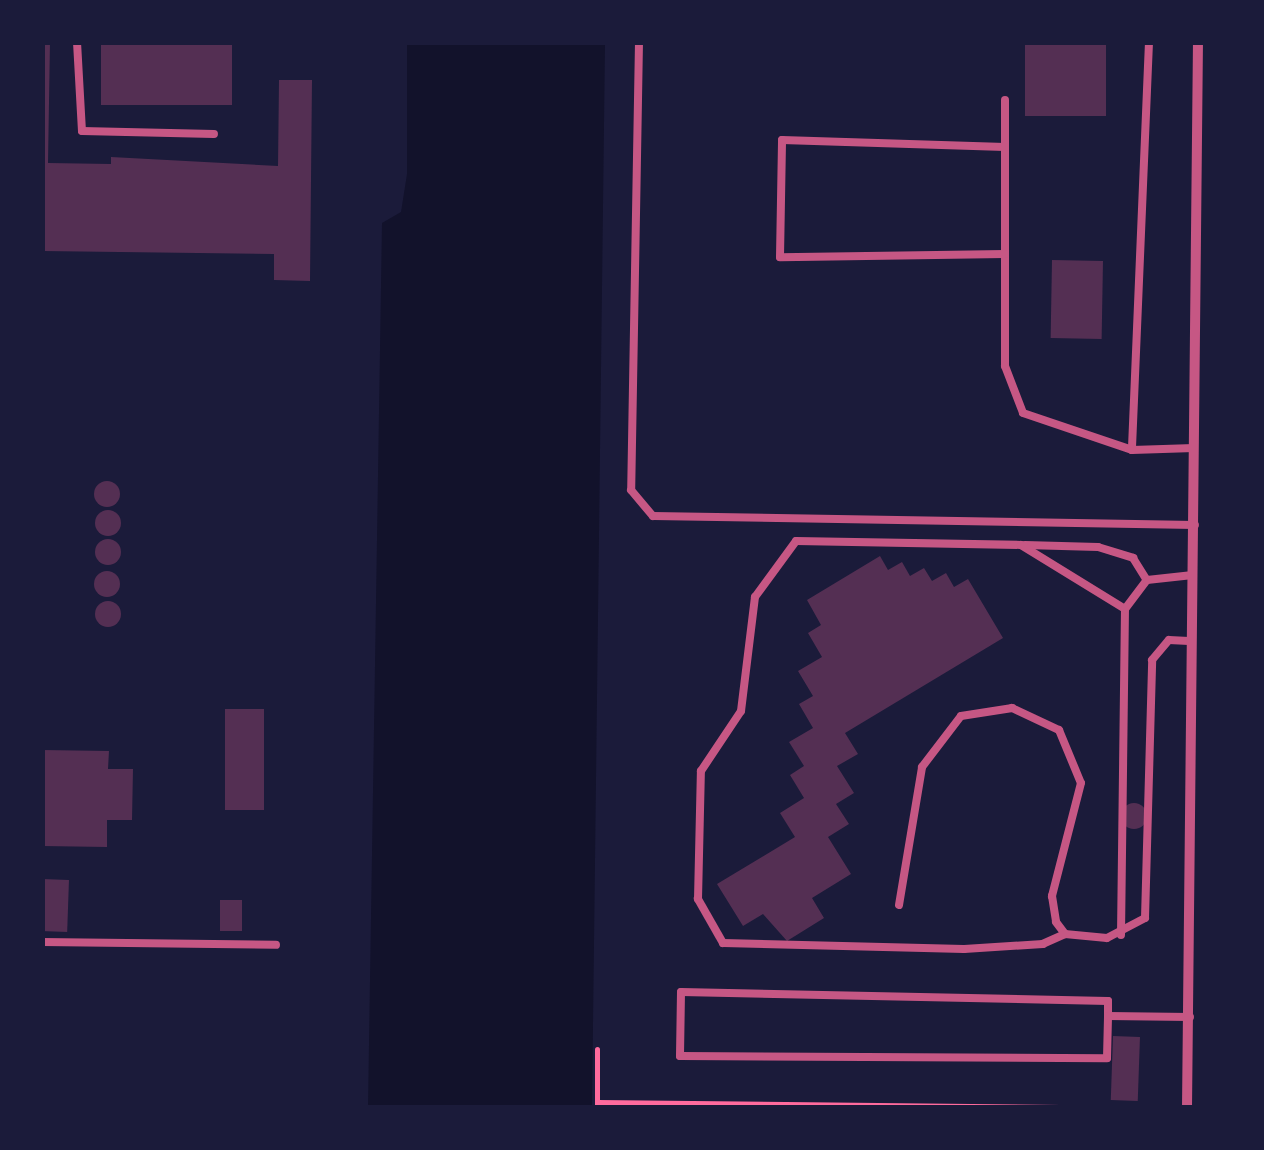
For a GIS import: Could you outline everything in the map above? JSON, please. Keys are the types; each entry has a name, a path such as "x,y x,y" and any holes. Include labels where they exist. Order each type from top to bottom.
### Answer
{"street":[{"path":"1188,1108 1189,641 1196,525 1198,42"}],"lane":[{"path":"77,42 82,131 214,134"},
{"path":"639,42 631,490 652,516 1196,525"},
{"path":"1132,450 1149,42"},
{"path":"1005,100 1005,366 1023,413 1132,450 1194,448"},
{"path":"1005,147 782,140 780,257 1005,254"},
{"path":"1147,580 1133,558 1098,547 796,541 756,596 741,711 701,770 698,899 722,943 964,949 1065,934 1121,935 1151,902 1152,660 1168,640 1189,641"},
{"path":"1021,545 1126,608"},
{"path":"1121,935 1126,608 1147,580 1193,575"},
{"path":"899,906 922,767 961,716 1012,708 1059,730 1081,783 1052,896 1065,934"},
{"path":"42,942 276,944"},
{"path":"681,992 1108,1001 1108,1016 1107,1058 680,1056 681,992"},
{"path":"1108,1016 1190,1018"}],"path":[{"path":"597,1049 597,1104 1150,1108"}],"shaded area":[{"path":"407,43 605,43 592,1107 368,1107 382,223 401,212 407,174"}],"building":[{"path":"42,42 50,42 48,163 111,164 111,157 278,166 279,80 312,80 310,281 274,280 274,254 42,251"},
{"path":"101,42 232,42 232,105 101,105"},
{"path":"1025,42 1106,42 1106,116 1025,116"},
{"path":"1052,260 1103,261 1102,339 1051,338"},
{"path":"107,481 116,485 120,494 116,503 107,507 98,503 94,494 98,485"},
{"path":"108,510 117,514 121,523 117,532 108,536 99,532 95,523 99,514"},
{"path":"108,539 117,543 121,552 117,561 108,565 99,561 95,552 99,543"},
{"path":"880,556 888,570 902,562 910,576 924,568 932,581 946,573 954,587 968,579 1003,638 845,733 858,754 837,766 854,793 836,804 849,824 828,837 851,874 812,898 824,918 787,941 763,914 743,926 717,884 795,837 780,813 804,798 790,775 804,766 789,742 813,728 799,704 813,696 798,671 822,657 808,633 821,625 807,600"},
{"path":"107,571 116,575 120,584 116,593 107,597 98,593 94,584 98,575"},
{"path":"108,601 117,605 121,614 117,623 108,627 99,623 95,614 99,605"},
{"path":"225,709 264,709 264,810 225,810"},
{"path":"42,750 109,751 108,769 133,769 132,820 107,820 107,847 42,846"},
{"path":"1134,803 1143,807 1147,816 1143,825 1134,829 1125,825 1121,816 1125,807"},
{"path":"42,879 69,880 67,932 42,931"},
{"path":"220,900 242,900 242,931 220,931"},
{"path":"1113,1036 1140,1037 1138,1101 1111,1100"}]}
